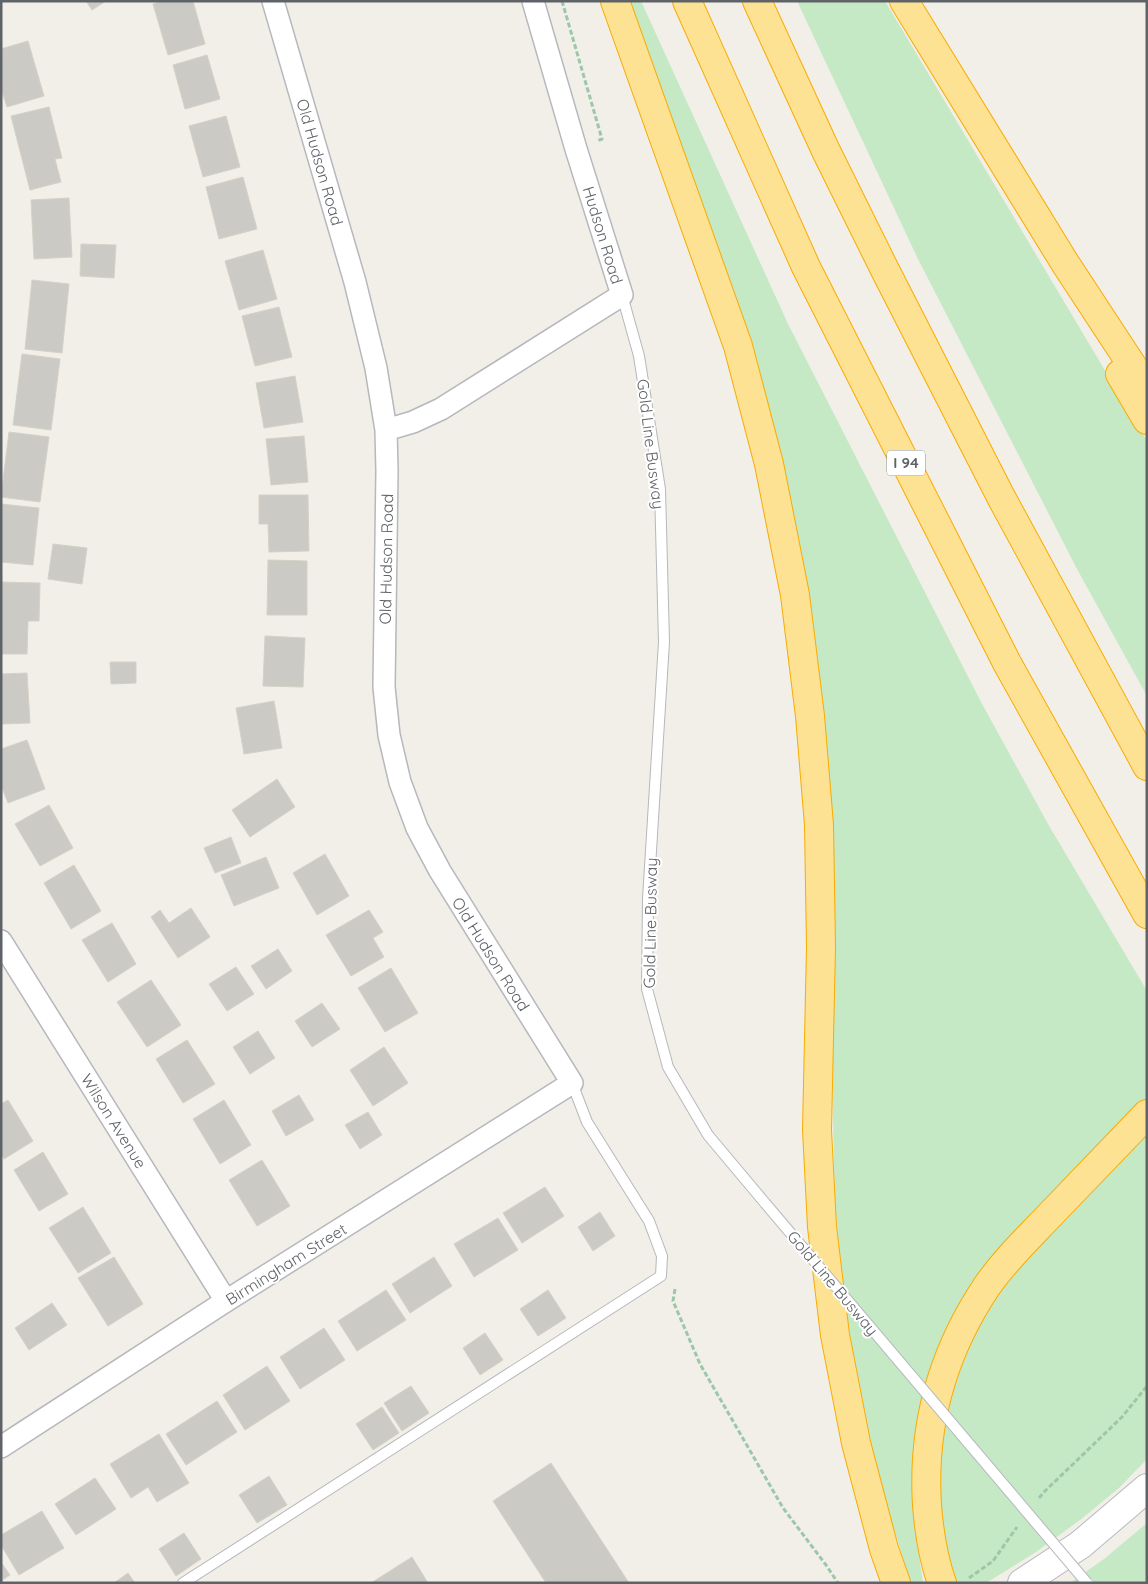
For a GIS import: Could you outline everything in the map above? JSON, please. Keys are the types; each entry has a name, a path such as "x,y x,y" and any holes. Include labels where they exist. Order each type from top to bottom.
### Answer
{"highway":[{"path":"615,1 738,346 769,464 795,595 810,716 819,825 821,946 817,1130 822,1227 835,1335 856,1443 884,1549 896,1583"},
{"name":"I 94","path":"687,1 806,267 1007,663 1147,914"},
{"path":"757,1 826,151 894,287 1002,497 1147,766"},
{"path":"904,1 1065,262 1147,388"},
{"path":"1065,262 1072,293 1147,420"},
{"path":"953,1582 928,1527 925,1479 929,1433 936,1395 948,1360 962,1327 988,1285 1014,1253 1147,1114"}],"street":[{"name":"Old Hudson Road","path":"273,1 355,282 376,368 386,430 384,686 388,735 400,782 417,828 440,871 572,1083"},
{"name":"Hudson Road","path":"386,430 413,422 441,409 622,295 576,149 533,1"},
{"name":"Wilson Avenue","path":"1,941 226,1302"},
{"name":"Birmingham Street","path":"1,1447 572,1083"},
{"path":"1022,1583 1080,1545 1147,1488"}],"lane":[{"name":"Gold Line Busway","path":"622,295 639,356 660,498 664,642 648,899 647,989 668,1067 708,1135 1087,1583"},
{"path":"183,1583 661,1276 662,1256 649,1221 587,1122 572,1083"}],"path":[{"path":"675,1284 673,1301 700,1364 783,1508 838,1583"},
{"path":"1035,1504 1045,1491 1122,1417 1147,1386"},
{"path":"953,1582 993,1561 1020,1524"}],"green space":[{"path":"623,1 641,1 788,324 981,702 1048,824 1147,991 1147,1097 1007,1242 913,1468 913,1514 923,1583 911,1583 880,1485 866,1430 847,1327 835,1207 831,1028 800,578"},
{"path":"797,1 885,1 1147,441 1147,696 1077,569 917,257"},
{"path":"1147,1130 1147,1459 1119,1488 1080,1520 1036,1552 986,1583 952,1583 935,1524 935,1445 963,1346 992,1301 1034,1246"},
{"path":"1147,1523 1147,1583 1070,1583 1104,1559"}],"building":[{"path":"86,1 106,1 92,10"},
{"path":"162,1 193,1 205,44 168,55 153,4"},
{"path":"28,41 44,96 7,107 1,88 1,49"},
{"path":"207,55 220,99 185,109 173,65"},
{"path":"49,107 62,158 55,159 61,182 30,190 11,116"},
{"path":"226,116 240,167 203,177 189,126"},
{"path":"243,177 257,229 219,239 206,187"},
{"path":"69,198 72,257 34,259 31,200"},
{"path":"81,244 116,245 114,278 80,276"},
{"path":"263,250 277,299 239,310 225,261"},
{"path":"32,280 69,284 62,353 25,349"},
{"path":"279,307 292,357 255,366 242,316"},
{"path":"22,354 60,359 51,430 13,425"},
{"path":"295,376 303,422 264,428 256,383"},
{"path":"9,432 49,437 40,502 1,497"},
{"path":"304,436 308,482 271,485 266,439"},
{"path":"259,495 308,495 309,551 269,552 268,524 259,524"},
{"path":"1,504 39,508 33,565 1,562"},
{"path":"53,544 87,548 82,584 48,579"},
{"path":"268,560 307,561 307,615 267,615"},
{"path":"1,582 40,583 39,621 28,621 27,654 1,654"},
{"path":"265,636 305,638 303,687 263,686"},
{"path":"110,662 136,662 136,683 111,684"},
{"path":"27,673 30,723 1,724 1,674"},
{"path":"274,701 282,748 244,754 236,708"},
{"path":"27,740 45,789 8,803 1,785 1,749"},
{"path":"277,779 295,807 250,837 232,810"},
{"path":"49,805 73,848 40,866 15,824"},
{"path":"231,837 241,863 215,873 204,848"},
{"path":"325,854 349,896 317,915 293,873"},
{"path":"266,857 279,888 234,906 221,875"},
{"path":"74,865 101,911 71,929 44,883"},
{"path":"191,908 210,937 178,958 151,917 160,910 169,923"},
{"path":"369,910 383,932 373,938 384,957 351,976 326,935"},
{"path":"112,923 136,964 108,982 82,940"},
{"path":"278,949 292,971 266,989 251,966"},
{"path":"236,967 254,994 227,1011 209,984"},
{"path":"391,968 418,1013 385,1032 358,988"},
{"path":"151,980 181,1025 147,1047 117,1002"},
{"path":"322,1003 340,1029 312,1047 295,1021"},
{"path":"258,1031 275,1058 250,1074 233,1047"},
{"path":"187,1040 215,1084 183,1103 156,1059"},
{"path":"384,1047 408,1083 373,1106 350,1070"},
{"path":"299,1095 314,1120 286,1136 272,1111"},
{"path":"8,1100 33,1141 4,1159 1,1154 1,1104"},
{"path":"224,1100 251,1145 220,1164 193,1119"},
{"path":"368,1112 382,1135 360,1149 345,1125"},
{"path":"43,1152 68,1194 39,1211 14,1170"},
{"path":"262,1160 290,1206 257,1226 229,1180"},
{"path":"545,1187 564,1216 522,1243 503,1213"},
{"path":"83,1207 111,1253 78,1273 49,1228"},
{"path":"600,1212 615,1236 593,1251 578,1227"},
{"path":"498,1218 518,1250 474,1277 454,1244"},
{"path":"114,1257 143,1304 108,1326 78,1278"},
{"path":"434,1257 452,1286 410,1313 392,1284"},
{"path":"386,1290 406,1320 357,1351 338,1321"},
{"path":"548,1290 566,1318 538,1336 520,1309"},
{"path":"52,1303 67,1325 29,1350 15,1328"},
{"path":"324,1328 345,1360 300,1389 280,1357"},
{"path":"485,1333 503,1360 480,1375 463,1348"},
{"path":"267,1366 290,1401 245,1430 223,1395"},
{"path":"411,1386 429,1413 402,1431 384,1403"},
{"path":"217,1401 237,1432 186,1465 166,1434"},
{"path":"382,1407 399,1433 373,1450 356,1424"},
{"path":"159,1434 189,1483 157,1502 148,1487 131,1498 110,1464"},
{"path":"551,1463 629,1583 546,1583 493,1501"},
{"path":"269,1476 287,1505 257,1523 239,1495"},
{"path":"95,1478 116,1509 76,1535 55,1504"},
{"path":"42,1511 64,1548 19,1575 1,1545 1,1535"},
{"path":"184,1533 201,1559 176,1576 159,1549"},
{"path":"412,1557 428,1583 371,1583"},
{"path":"1,1562 10,1575 1,1581"},
{"path":"128,1573 135,1583 114,1583"}]}
